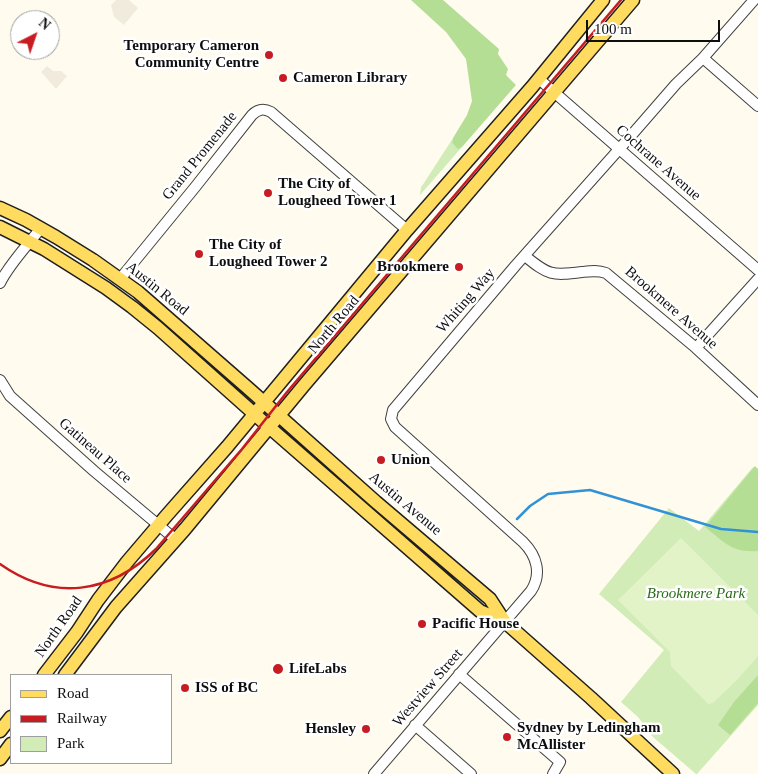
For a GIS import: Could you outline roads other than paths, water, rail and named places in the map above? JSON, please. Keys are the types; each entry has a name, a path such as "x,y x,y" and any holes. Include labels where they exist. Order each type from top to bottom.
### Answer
{"main road":[{"name":"North Road","path":"45,674 127,562 227,447 407,230 539,78 603,0"},
{"name":"North Road","path":"66,674 116,607 176,539 279,415 633,0"},
{"name":"Austin Road","path":"0,208 41,228 120,279 165,315 279,415"},
{"name":"Austin Road","path":"0,227 59,258 132,307 269,427"},
{"path":"59,258 69,260 107,284 115,284 120,279"},
{"name":"Austin Avenue","path":"279,415 376,502 490,599 505,622 673,774"},
{"name":"Austin Avenue","path":"269,427 480,611 505,622"},
{"path":"367,513 376,502"},
{"path":"0,758 10,745"}],"street":[{"name":"Whiting Way","path":"505,622 534,586 537,571 533,554 524,542 395,427 391,416 393,410 524,256 680,79 703,58 754,0"},
{"path":"703,58 758,106"},
{"name":"Cochrane Avenue","path":"539,78 758,270"},
{"name":"Grand Promenade","path":"120,279 252,115 261,109 271,112 407,230"},
{"path":"0,283 41,228"},
{"name":"Brookmere Avenue","path":"524,256 543,270 556,274 594,270 606,273 696,348 758,405"},
{"path":"696,348 758,278"},
{"name":"Gatineau Place","path":"0,380 10,396 94,471 176,539"},
{"name":"Westview Street","path":"374,774 505,622"},
{"path":"459,674 560,762 553,774"},
{"path":"416,725 471,774"}],"waterway":[{"path":"517,519 530,506 548,494 590,490 721,529 758,532"}],"railway":[{"path":"0,564 20,576 41,584 61,588 81,588 101,584 120,576 156,549 242,449 287,392 621,0"}],"place":[{"name":"Temporary Cameron Community Centre","path":"269,55"},
{"name":"Cameron Library","path":"283,78"},
{"name":"The City of Lougheed Tower 1","path":"268,193"},
{"name":"The City of Lougheed Tower 2","path":"199,254"},
{"name":"Brookmere","path":"459,267"},
{"name":"Union","path":"381,460"},
{"name":"Pacific House","path":"422,624"},
{"name":"LifeLabs","path":"278,669"},
{"name":"ISS of BC","path":"185,688"},
{"name":"Hensley","path":"366,729"},
{"name":"Sydney by Ledingham McAllister","path":"507,737"}],"park label":[{"name":"Brookmere Park","path":"696,594"}]}
